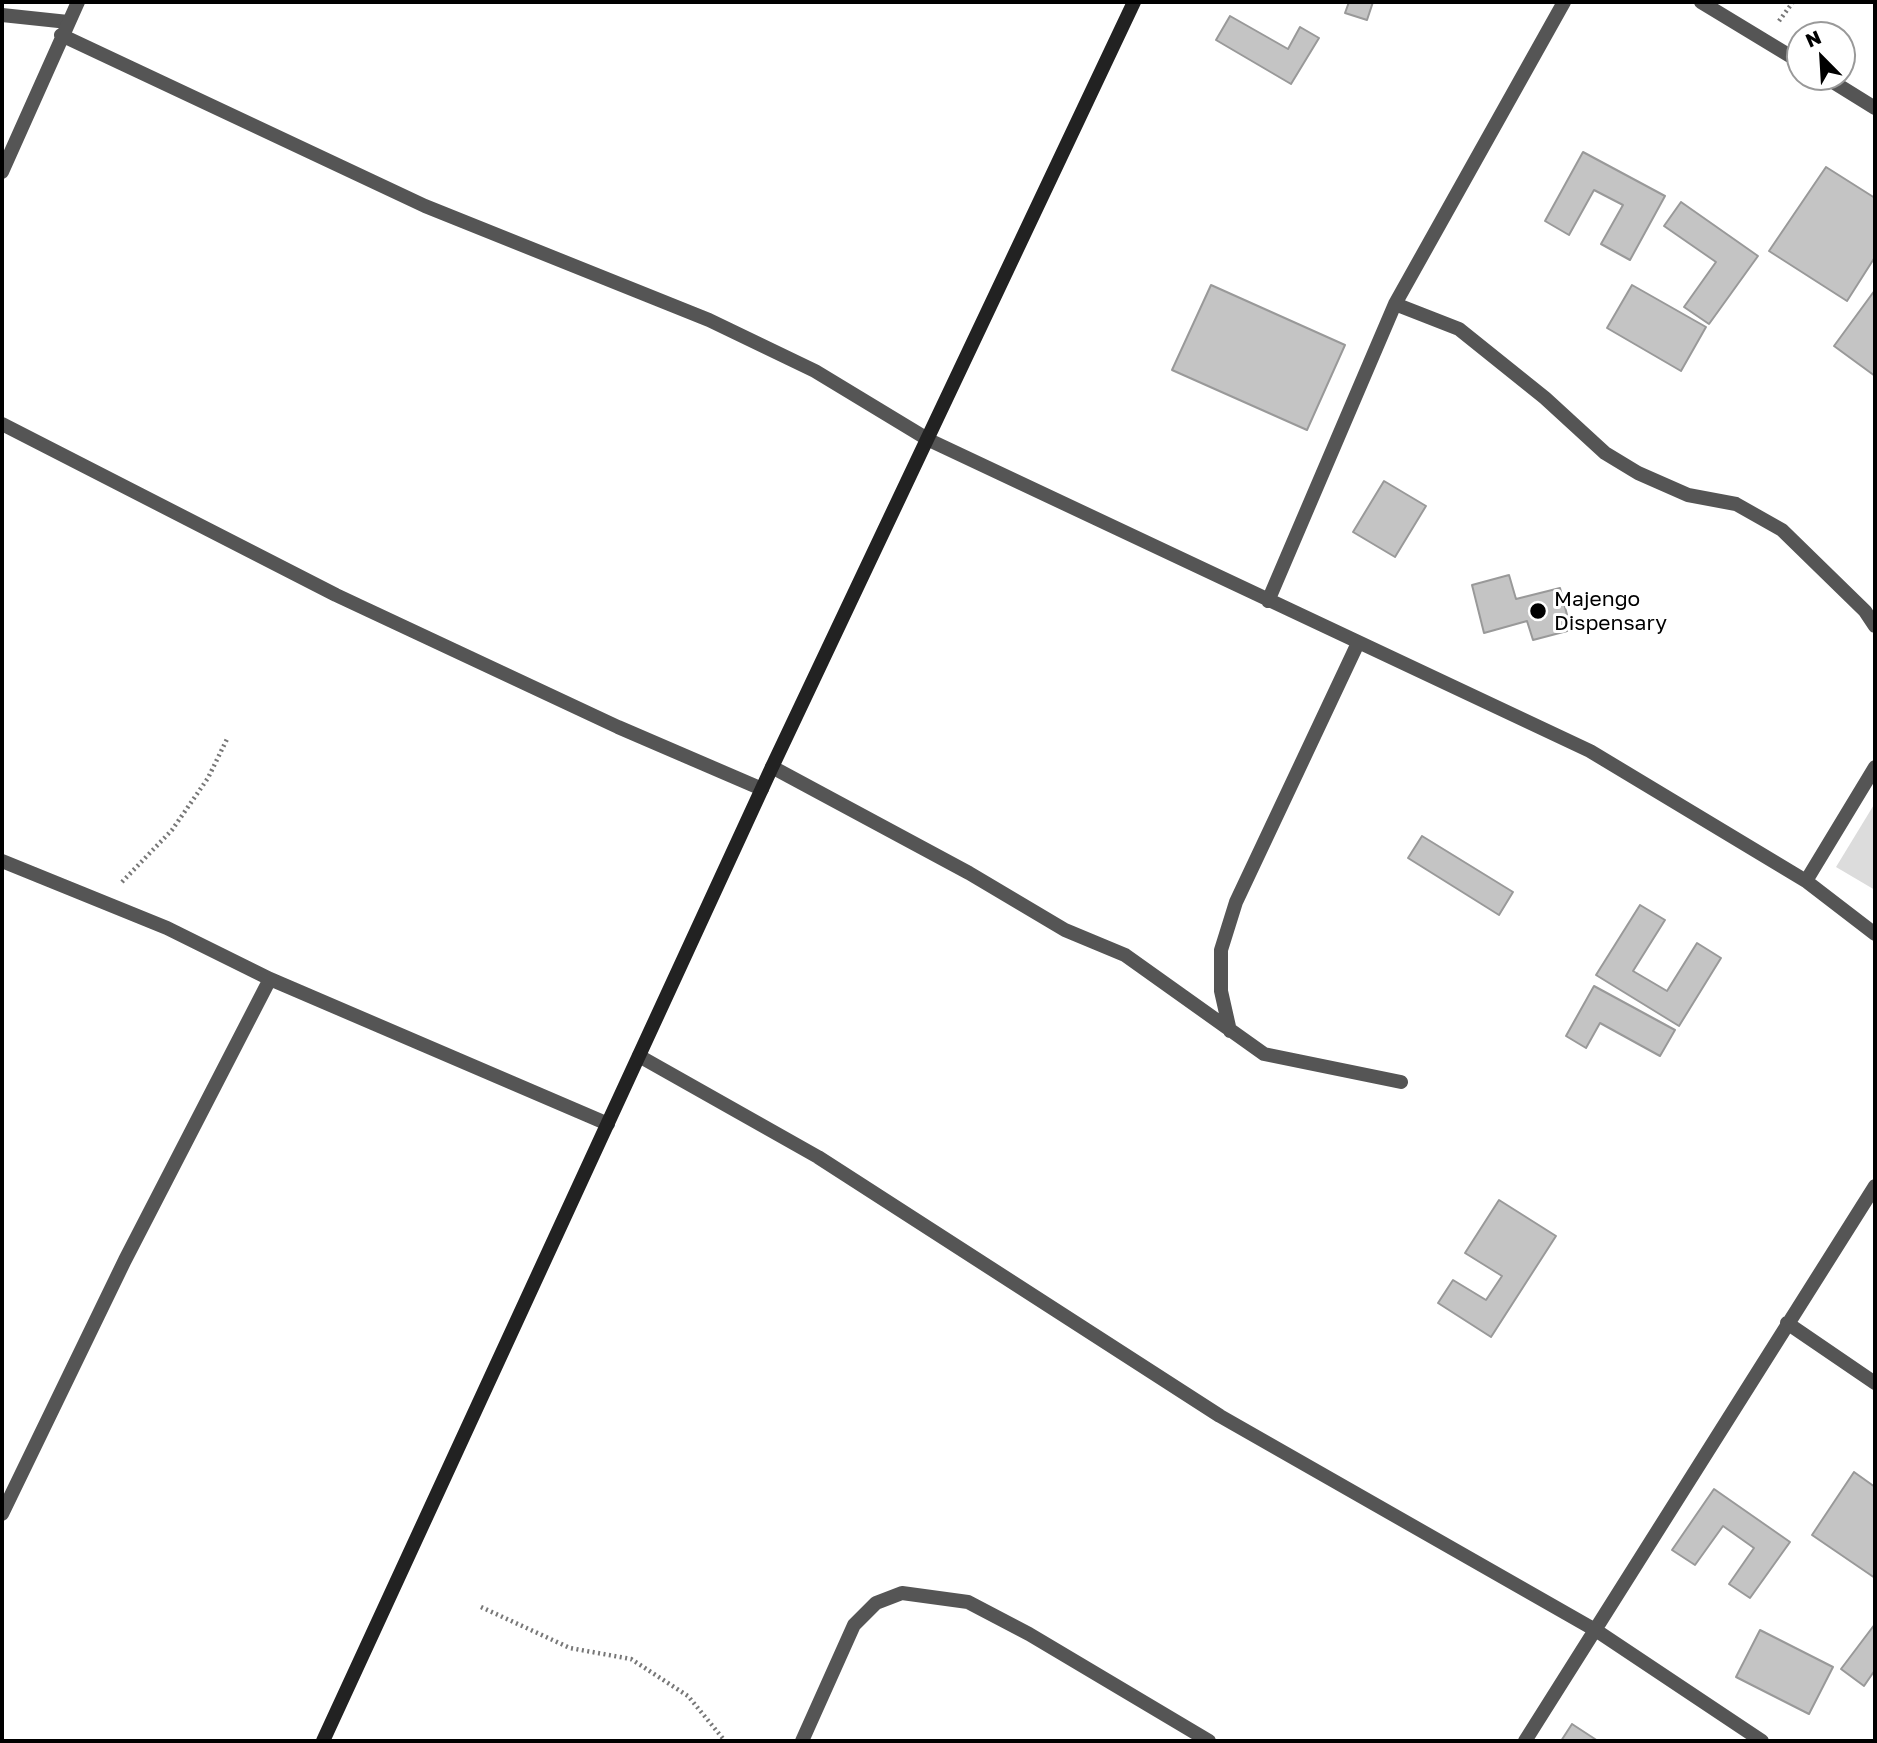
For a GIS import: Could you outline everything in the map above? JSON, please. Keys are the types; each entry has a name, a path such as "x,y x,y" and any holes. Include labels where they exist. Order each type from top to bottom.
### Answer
{"street":[{"path":"2,172 78,2"},
{"path":"323,1741 772,767 1134,2"},
{"path":"1268,601 1395,304 1564,2"},
{"path":"1701,2 1786,54"},
{"path":"2,15 65,29 425,206 709,320 815,371 929,440 1590,751 1806,881 1875,934"},
{"path":"1848,91 1875,108"},
{"path":"1395,304 1459,330 1545,398 1605,453 1638,473 1688,495 1736,504 1782,530 1865,611 1875,625"},
{"path":"2,424 336,595 618,727 762,789"},
{"path":"1230,1031 1221,990 1221,950 1236,902 1358,643"},
{"path":"772,767 969,873 1065,930 1125,955 1264,1054 1401,1082"},
{"path":"1806,881 1875,767"},
{"path":"2,861 167,928 270,979 608,1124"},
{"path":"2,1514 125,1260 270,979"},
{"path":"639,1056 828,1163 1220,1416 1597,1631 1762,1741"},
{"path":"1524,1741 1597,1631 1875,1186"},
{"path":"1787,1323 1875,1383"},
{"path":"802,1741 854,1625 876,1603 902,1593 968,1602 1029,1634 1209,1741"}],"path":[{"path":"99,902 138,869 172,830 208,778 228,737"},
{"path":"481,1607 570,1648 631,1659 688,1696 724,1741"}],"shaded area":[{"path":"1875,803 1875,890 1836,867"}],"building":[{"path":"1349,2 1373,2 1367,20 1345,13"},
{"path":"1230,16 1288,49 1300,27 1319,38 1291,84 1216,40"},
{"path":"1583,152 1665,196 1630,260 1601,244 1623,205 1594,190 1569,235 1545,221"},
{"path":"1826,167 1875,198 1875,257 1847,301 1769,251"},
{"path":"1681,202 1758,256 1709,324 1684,307 1716,262 1664,226"},
{"path":"1211,285 1345,345 1307,430 1172,370"},
{"path":"1632,285 1706,327 1681,371 1607,328"},
{"path":"1875,290 1875,376 1834,346"},
{"path":"1384,481 1426,506 1395,557 1353,532"},
{"path":"1509,575 1516,599 1560,588 1571,630 1533,640 1527,621 1484,633 1472,585"},
{"path":"1422,836 1513,892 1499,915 1408,858"},
{"path":"1640,905 1665,920 1633,971 1667,991 1697,943 1721,958 1679,1026 1596,975"},
{"path":"1594,986 1675,1030 1660,1056 1600,1023 1586,1048 1566,1036"},
{"path":"1499,1200 1556,1236 1491,1337 1438,1303 1453,1280 1486,1300 1502,1276 1465,1253"},
{"path":"1854,1472 1875,1487 1875,1578 1812,1535"},
{"path":"1714,1489 1790,1542 1750,1598 1729,1584 1754,1548 1723,1526 1695,1565 1672,1550"},
{"path":"1875,1624 1875,1670 1864,1686 1841,1669"},
{"path":"1760,1630 1833,1667 1809,1714 1736,1677"},
{"path":"1572,1724 1598,1741 1561,1741"}],"place":[{"name":"Majengo Dispensary","path":"1538,611"}]}
